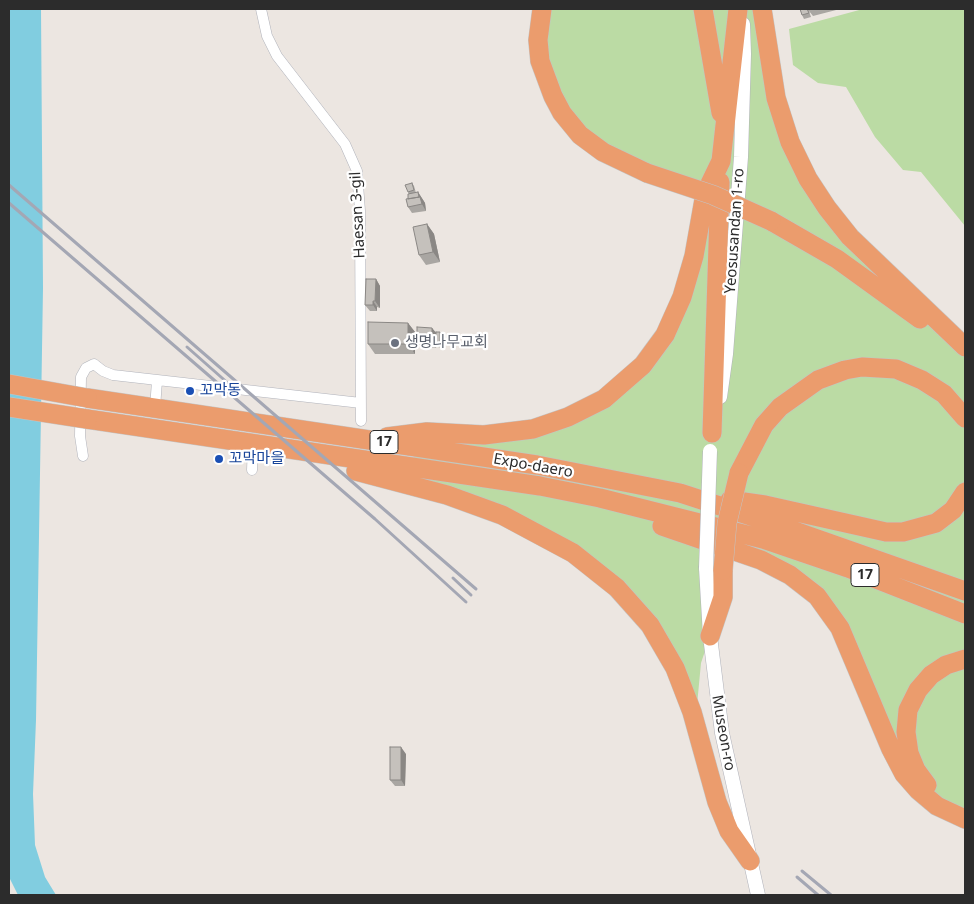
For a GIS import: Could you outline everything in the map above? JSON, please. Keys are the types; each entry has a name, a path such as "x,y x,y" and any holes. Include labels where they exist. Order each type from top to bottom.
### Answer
{"highway":[{"path":"542,9 538,49 546,78 557,105 580,135 614,158 647,173 713,196 771,221 837,259 965,352"},
{"path":"546,78 547,34 552,9"},
{"path":"703,9 709,37 714,85 724,126"},
{"path":"711,442 721,161 740,9"},
{"path":"762,9 772,75 782,120 800,164 812,186 827,208 855,242 965,347"},
{"path":"368,440 427,432 484,435 534,429 587,409 620,388 654,351 673,318 694,256 705,194 721,161"},
{"path":"710,636 723,597 714,569 739,473 764,425 780,407 818,380 845,370 862,367 912,371 925,377 965,404"},
{"path":"896,370 922,380 944,394 965,418"},
{"name":"Expo-daero","path":"9,384 87,398 537,465 680,493 766,520 965,591"},
{"name":"Expo-daero","path":"9,407 253,445 540,486 600,498 763,539 848,568 965,614"},
{"path":"253,445 420,486 463,500 502,515 553,541 600,572 640,612 668,654 692,712 720,810 734,839 750,861"},
{"path":"540,486 582,505 668,528 749,554 779,569 806,586 827,607 840,628 891,749 904,774 918,790 937,806 965,819"},
{"path":"680,493 765,505 886,532 903,532 936,523 953,510 965,492"},
{"path":"965,659 946,665 924,682 910,705 906,732 912,761 923,780 930,789 965,811"}],"street":[{"name":"Haesan 3-gil","path":"261,9 267,36 276,56 346,144 356,165 360,211 361,421"},
{"name":"Yeosusandan 1-ro","path":"714,569 706,513 711,442 721,395 726,354 740,167 744,54 740,9"},
{"path":"83,456 80,436 81,377 86,368 94,364 108,374 361,403"},
{"path":"155,408 157,380"},
{"path":"252,470 253,445"},
{"name":"Museon-ro","path":"710,636 724,749 758,895"}],"green space":[{"path":"542,9 762,9 772,75 808,179 965,347 965,819 927,798 817,596 705,542 710,636 701,663 697,705 675,668 589,563 412,484 416,433 568,417 665,335 705,194 614,158 553,96"},
{"path":"863,9 965,9 965,226 921,172 903,170 875,137 846,87 818,83 793,65 789,29"}],"water":[{"path":"9,9 41,9 43,288 36,720 33,794 35,845 45,877 56,895 18,895 9,877"}],"building":[{"path":"800,9 807,9 809,13 802,15"},
{"path":"412,183 414,190 408,192 405,185"},
{"path":"418,192 419,197 408,199 408,194"},
{"path":"420,197 422,204 408,207 406,199"},
{"path":"427,224 433,252 419,255 413,227"},
{"path":"366,279 376,279 375,301 373,301 373,305 365,305"},
{"path":"368,322 408,323 408,344 368,344"},
{"path":"417,327 432,328 432,341 417,341"},
{"path":"436,332 440,332 440,344 436,344"},
{"path":"390,747 401,747 401,780 390,780"}],"railway":[{"path":"9,185 476,589"},
{"path":"9,203 375,519 466,602"},
{"path":"187,347 230,385"},
{"path":"453,578 471,595"},
{"path":"802,871 831,895"},
{"path":"797,877 818,895"}],"place":[{"name":"생명나무교회","path":"395,343"},
{"name":"꼬막동","path":"190,391"},
{"name":"꼬막마을","path":"219,459"}]}
